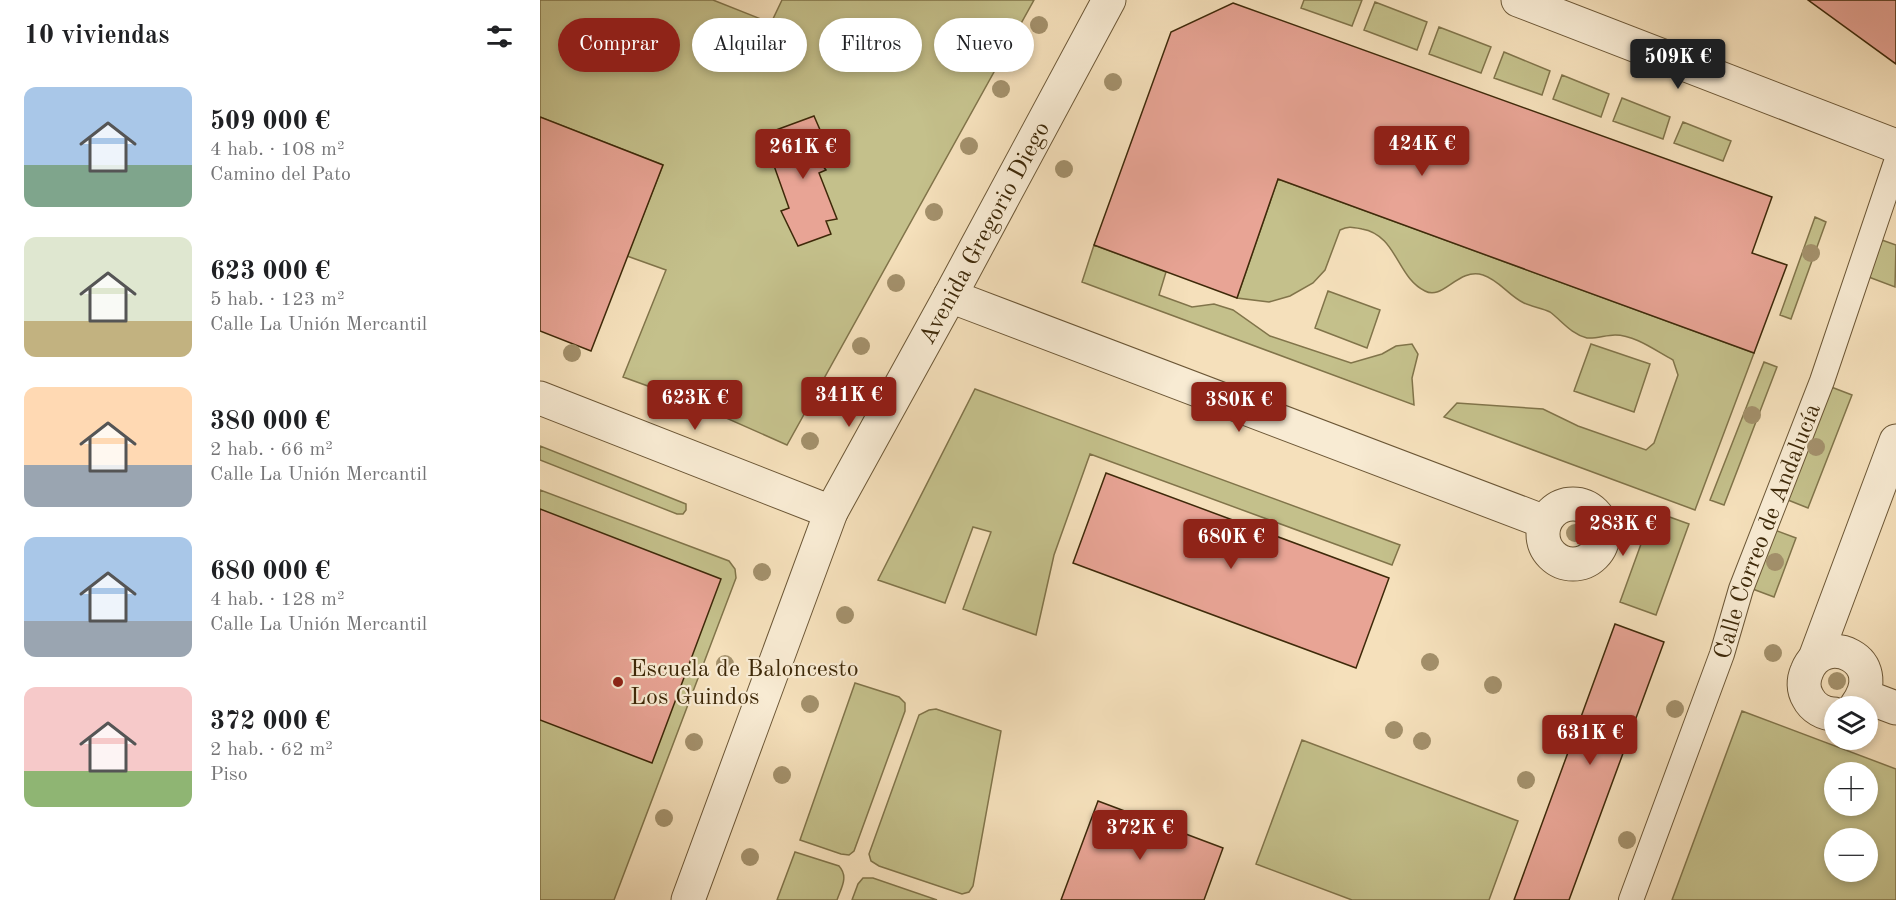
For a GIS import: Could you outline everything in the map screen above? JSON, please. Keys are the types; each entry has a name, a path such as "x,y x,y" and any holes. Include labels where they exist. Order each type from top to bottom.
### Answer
{"street":[{"name":"Avenida Gregorio Diego","path":"688,900 831,512 950,296 1108,0"},
{"path":"1518,0 1896,146"},
{"name":"Calle Correo de Andalucía","path":"1631,900 1722,654 1740,589 1822,381 1896,162"},
{"path":"950,296 1545,522"},
{"path":"540,398 831,512"},
{"path":"1824,712 1817,710 1808,699 1804,688 1804,677 1815,658 1896,441"},
{"path":"1815,658 1837,651 1849,654 1865,672 1867,684 1862,696"},
{"path":"1878,704 1896,708"}],"shaded area":[{"path":"540,0 713,0 758,18 692,18 692,72 807,72 807,18 773,18 782,0 1034,0 1024,18 934,18 934,72 994,72 787,445 681,398 623,377 666,270 627,256 663,165 540,117"},
{"path":"1304,0 1362,0 1352,26 1301,8"},
{"path":"1375,2 1427,22 1417,50 1364,30"},
{"path":"1439,27 1491,47 1481,73 1429,54"},
{"path":"1504,52 1550,71 1542,95 1494,78"},
{"path":"1562,75 1609,94 1601,117 1553,99"},
{"path":"1622,98 1670,117 1663,139 1613,121"},
{"path":"1683,122 1731,141 1723,161 1674,143"},
{"path":"1278,179 1754,353 1695,510 1444,417 1457,403 1543,409 1578,426 1646,450 1654,443 1678,375 1673,360 1638,341 1615,335 1590,338 1581,336 1550,312 1524,303 1494,280 1483,275 1474,274 1458,279 1438,292 1425,291 1408,277 1383,239 1374,233 1353,227 1340,230 1325,270 1313,283 1290,296 1269,302 1237,298"},
{"path":"1815,217 1826,222 1791,319 1780,315"},
{"path":"1879,239 1896,245 1895,287 1866,276"},
{"path":"1094,245 1166,272 1159,295 1192,307 1214,304 1233,310 1270,336 1351,363 1382,354 1396,346 1412,344 1418,354 1412,378 1414,405 1082,282"},
{"path":"1328,291 1380,310 1367,348 1315,328"},
{"path":"1591,344 1650,364 1634,412 1574,391"},
{"path":"1764,362 1777,367 1724,505 1710,500"},
{"path":"1826,385 1852,395 1808,508 1783,498"},
{"path":"975,389 1400,545 1392,565 1090,454 1054,555 1036,635 963,609 991,532 973,527 945,603 878,580"},
{"path":"540,446 686,504 686,510 683,514 677,514 540,460"},
{"name":"Escuela de Baloncesto Los Guindos","path":"540,490 729,561 735,569 736,578 614,900 540,900"},
{"path":"1653,511 1689,524 1656,615 1620,602"},
{"path":"1772,529 1796,538 1774,597 1750,588"},
{"path":"855,683 899,697 905,703 905,711 854,851 849,855 800,840"},
{"path":"936,709 1001,731 973,886 969,892 962,894 879,866 871,861 869,854 919,715"},
{"path":"1742,711 1824,742 1824,750 1846,750 1877,762 1824,762 1824,816 1878,816 1878,762 1896,769 1896,900 1672,900"},
{"path":"1302,740 1518,821 1489,900 1352,900 1256,864"},
{"path":"795,852 839,866 844,878 837,900 777,900"},
{"path":"863,878 873,878 937,900 852,900"}],"building":[{"path":"1808,0 1896,0 1896,64"},
{"path":"1233,3 1772,197 1752,253 1787,265 1754,353 1278,179 1237,298 1094,245 1171,32"},
{"path":"814,116 831,155 818,160 826,170 819,173 837,219 826,221 831,234 798,246 781,211 789,208 767,146 781,145 776,130"},
{"path":"540,117 663,165 591,351 540,331"},
{"path":"1106,473 1389,578 1356,668 1073,563"},
{"name":"Escuela de Baloncesto Los Guindos","path":"540,509 721,579 652,763 540,720"},
{"path":"1615,624 1664,642 1569,900 1514,900"},
{"path":"1098,801 1223,848 1204,900 1061,900"}],"place":[{"name":"Escuela de Baloncesto Los Guindos","path":"618,682"}]}
